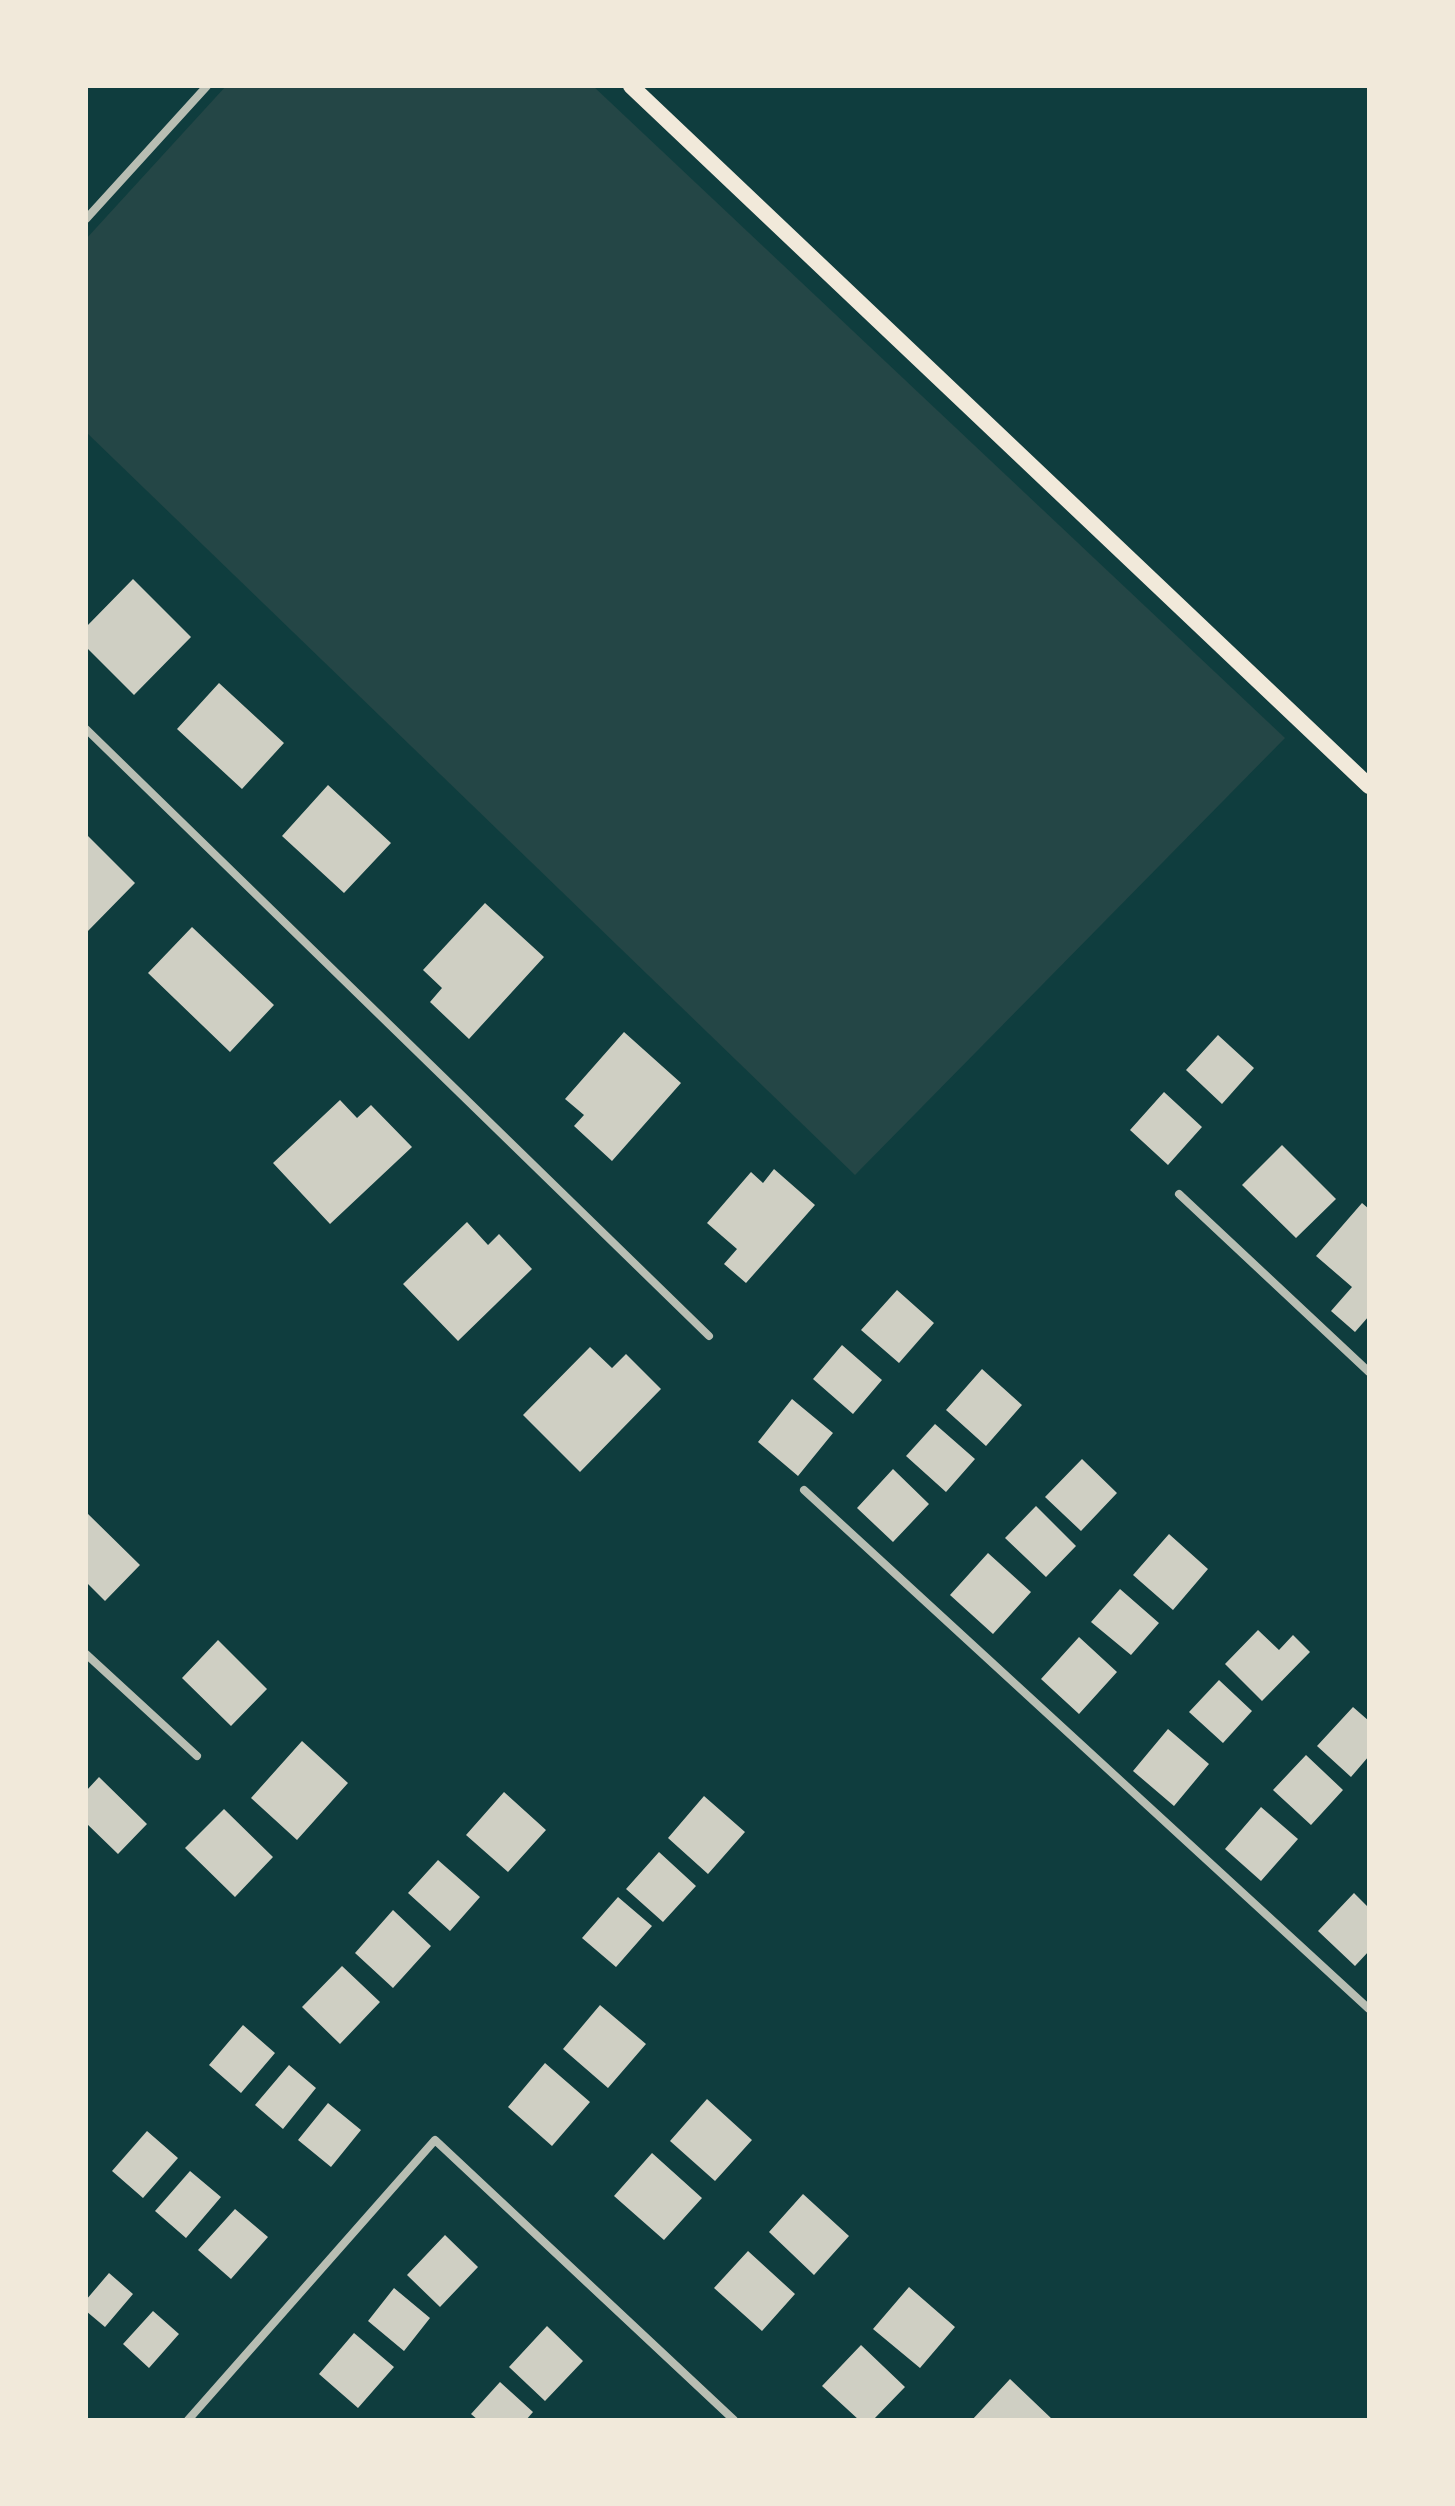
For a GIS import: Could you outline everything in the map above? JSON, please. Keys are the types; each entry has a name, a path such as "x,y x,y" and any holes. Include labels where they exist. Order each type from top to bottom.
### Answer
{"main road":[{"path":"631,86 1369,786"}],"street":[{"path":"86,219 207,86"},
{"path":"86,729 709,1336"},
{"path":"1179,1194 1369,1372"},
{"path":"804,1490 1369,2009"},
{"path":"86,1654 197,1756"},
{"path":"188,2420 435,2140 734,2420"}],"shaded area":[{"path":"226,86 593,86 1285,738 855,1175 86,432 86,239"}],"building":[{"path":"133,579 191,637 134,695 86,647 86,627"},
{"path":"219,683 284,743 242,789 177,729"},
{"path":"328,785 391,843 344,893 282,836"},
{"path":"86,834 135,883 86,933"},
{"path":"485,903 544,957 469,1039 430,1002 442,988 423,970"},
{"path":"192,927 274,1005 230,1052 148,973"},
{"path":"624,1032 681,1083 612,1161 574,1126 584,1115 565,1099"},
{"path":"1218,1035 1254,1068 1222,1104 1186,1070"},
{"path":"1164,1092 1202,1127 1168,1165 1130,1130"},
{"path":"340,1100 357,1118 371,1105 412,1147 330,1224 273,1163"},
{"path":"1282,1145 1336,1199 1296,1238 1242,1185"},
{"path":"774,1169 815,1205 746,1283 724,1264 737,1249 707,1223 751,1172 763,1183"},
{"path":"1362,1203 1369,1209 1369,1316 1355,1332 1331,1311 1352,1287 1316,1256"},
{"path":"467,1222 488,1245 499,1234 532,1269 458,1341 403,1284"},
{"path":"897,1290 934,1323 899,1363 861,1330"},
{"path":"842,1345 882,1380 853,1414 813,1379"},
{"path":"590,1347 612,1368 626,1354 661,1389 580,1472 523,1415"},
{"path":"982,1369 1022,1405 986,1446 946,1410"},
{"path":"792,1399 833,1433 798,1476 758,1442"},
{"path":"935,1424 975,1459 946,1492 906,1456"},
{"path":"1082,1459 1117,1493 1081,1531 1045,1497"},
{"path":"893,1469 929,1504 893,1542 857,1508"},
{"path":"1036,1506 1076,1546 1046,1577 1005,1538"},
{"path":"86,1512 140,1565 105,1601 86,1582"},
{"path":"1169,1534 1208,1569 1173,1610 1133,1575"},
{"path":"988,1553 1031,1592 993,1634 950,1595"},
{"path":"1120,1589 1159,1623 1131,1655 1091,1622"},
{"path":"1258,1630 1279,1650 1293,1635 1310,1652 1262,1701 1225,1664"},
{"path":"1079,1637 1117,1672 1079,1714 1041,1679"},
{"path":"218,1640 267,1689 231,1726 182,1678"},
{"path":"1219,1680 1252,1711 1223,1743 1189,1712"},
{"path":"1353,1707 1369,1721 1369,1756 1351,1777 1317,1746"},
{"path":"1168,1729 1209,1764 1174,1806 1133,1771"},
{"path":"302,1741 348,1783 297,1840 251,1798"},
{"path":"1306,1755 1343,1790 1311,1825 1273,1790"},
{"path":"99,1777 147,1824 118,1854 86,1823 86,1791"},
{"path":"504,1792 546,1830 508,1872 466,1835"},
{"path":"704,1796 745,1832 708,1874 668,1838"},
{"path":"1261,1807 1298,1839 1261,1881 1225,1849"},
{"path":"224,1809 273,1857 235,1897 185,1848"},
{"path":"659,1852 696,1886 663,1922 626,1889"},
{"path":"438,1860 480,1897 450,1931 408,1893"},
{"path":"1354,1893 1369,1908 1369,1951 1355,1966 1318,1931"},
{"path":"618,1897 652,1926 616,1967 582,1938"},
{"path":"393,1910 431,1946 393,1988 355,1953"},
{"path":"342,1966 380,2002 340,2044 302,2007"},
{"path":"600,2005 646,2044 608,2088 563,2049"},
{"path":"243,2025 275,2053 241,2093 209,2065"},
{"path":"545,2063 590,2102 552,2146 508,2107"},
{"path":"289,2065 316,2088 283,2129 255,2105"},
{"path":"707,2099 752,2140 715,2181 670,2141"},
{"path":"328,2103 361,2130 331,2167 298,2140"},
{"path":"147,2131 178,2158 143,2198 112,2171"},
{"path":"652,2153 702,2198 664,2240 614,2196"},
{"path":"190,2171 221,2197 186,2238 155,2211"},
{"path":"803,2194 849,2236 814,2275 769,2232"},
{"path":"235,2209 268,2237 231,2279 198,2250"},
{"path":"445,2235 478,2267 440,2307 407,2275"},
{"path":"748,2251 795,2294 762,2331 714,2288"},
{"path":"109,2273 133,2294 105,2327 86,2311 86,2300"},
{"path":"909,2287 955,2327 920,2368 873,2329"},
{"path":"394,2288 430,2318 404,2351 368,2321"},
{"path":"153,2311 179,2334 149,2368 123,2344"},
{"path":"547,2326 583,2361 545,2401 509,2367"},
{"path":"354,2333 394,2367 358,2408 319,2374"},
{"path":"861,2345 905,2387 873,2420 859,2420 822,2386"},
{"path":"1010,2379 1053,2420 972,2420"},
{"path":"500,2382 533,2412 526,2420 478,2420 471,2414"}]}
